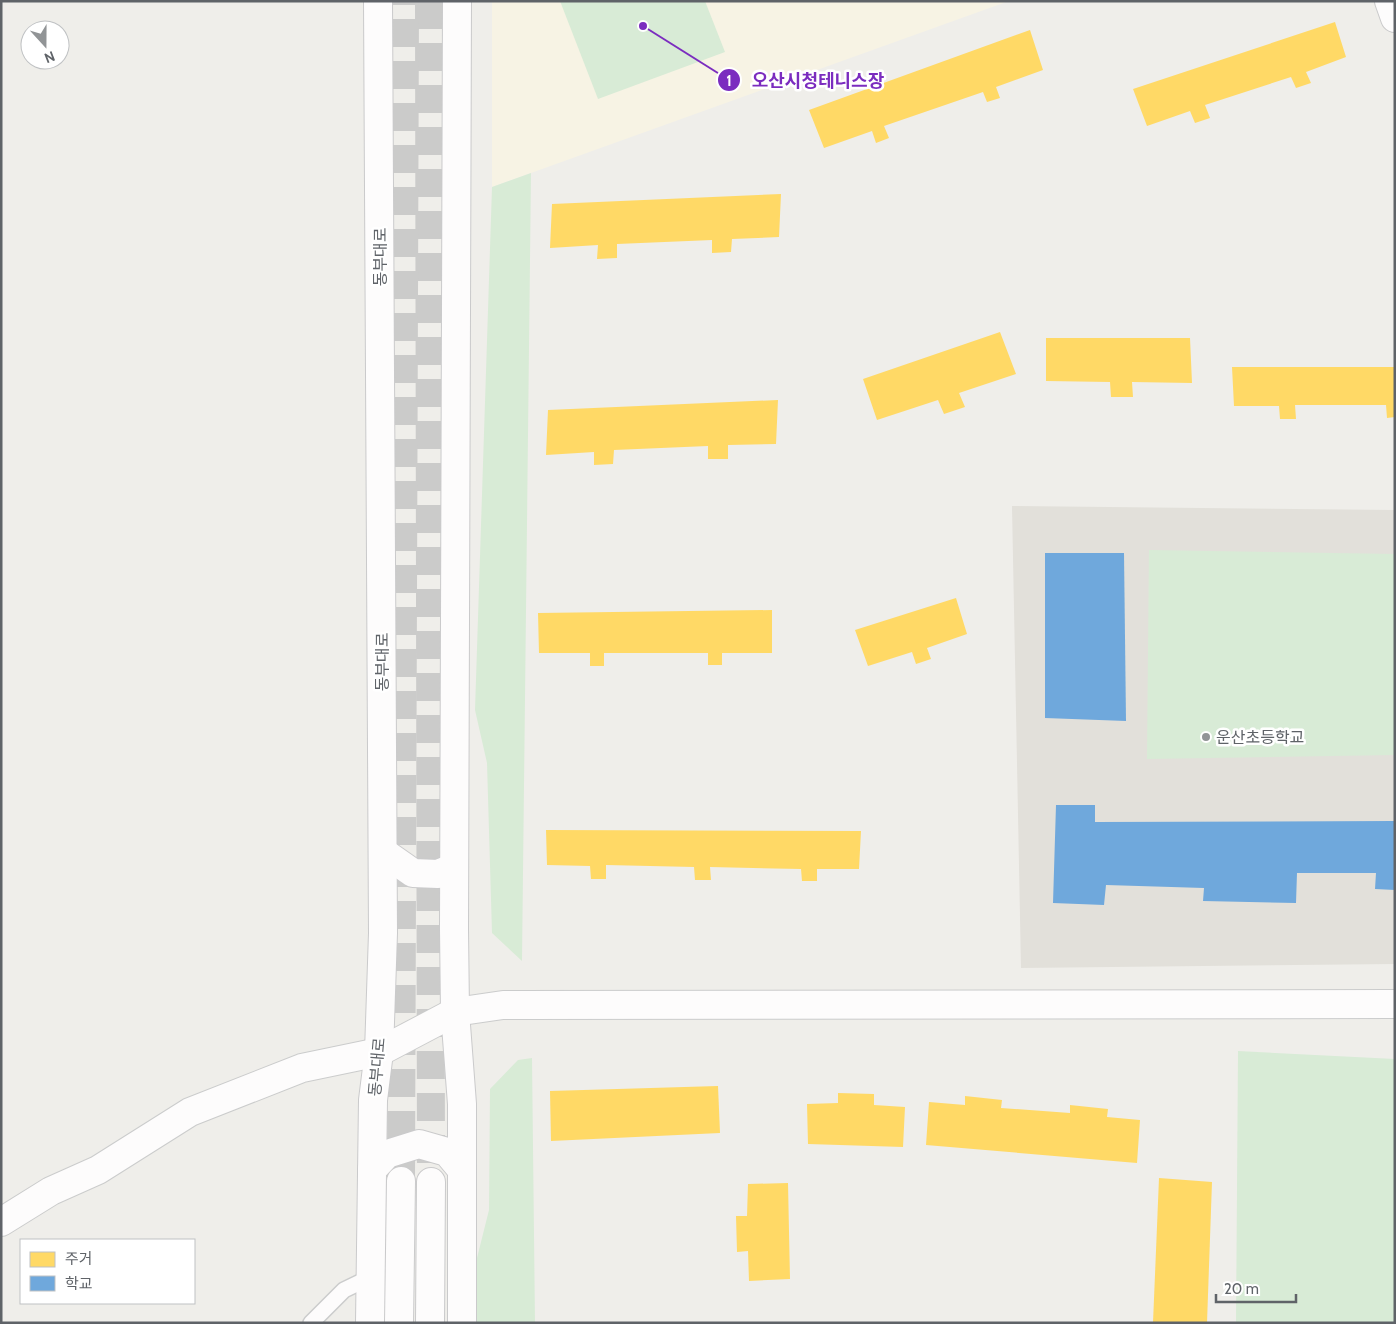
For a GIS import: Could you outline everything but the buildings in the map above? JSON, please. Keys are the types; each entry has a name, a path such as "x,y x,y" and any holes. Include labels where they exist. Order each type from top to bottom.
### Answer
{"main road":[{"name":"동부대로","path":"370,1323 374,1100 379,1052 383,933 378,1"},
{"path":"457,1 454,867 455,1012 462,1104 462,1323"},
{"path":"1389,1 1395,18"},
{"path":"383,852 413,873 438,874 454,867"},
{"path":"1,1222 51,1191 98,1170 190,1112 302,1068 379,1052 455,1012 503,1005 1395,1004"},
{"path":"372,1170 387,1154 419,1144 447,1152 462,1170"},
{"path":"399,1323 401,1181"},
{"path":"430,1323 431,1182"}],"lane":[{"path":"311,1323 344,1290 371,1277"}],"shaded area":[{"path":"492,1 1009,1 492,187"},
{"name":"운산초등학교","path":"1012,506 1395,510 1395,964 1021,968"}],"green space":[{"path":"560,1 705,1 725,52 598,99"},
{"path":"531,173 522,961 492,933 487,763 475,710 492,187"},
{"path":"1149,550 1395,554 1395,755 1147,759"},
{"path":"1238,1051 1395,1059 1395,1323 1236,1323"},
{"path":"532,1058 535,1323 477,1323 476,1262 489,1210 490,1089 518,1060"}],"tunnel":[{"path":"401,1181 405,1"},
{"path":"429,1 431,1182"}],"place":[{"name":"오산시청테니스장","path":"643,26"},
{"name":"운산초등학교","path":"1206,737"}]}
